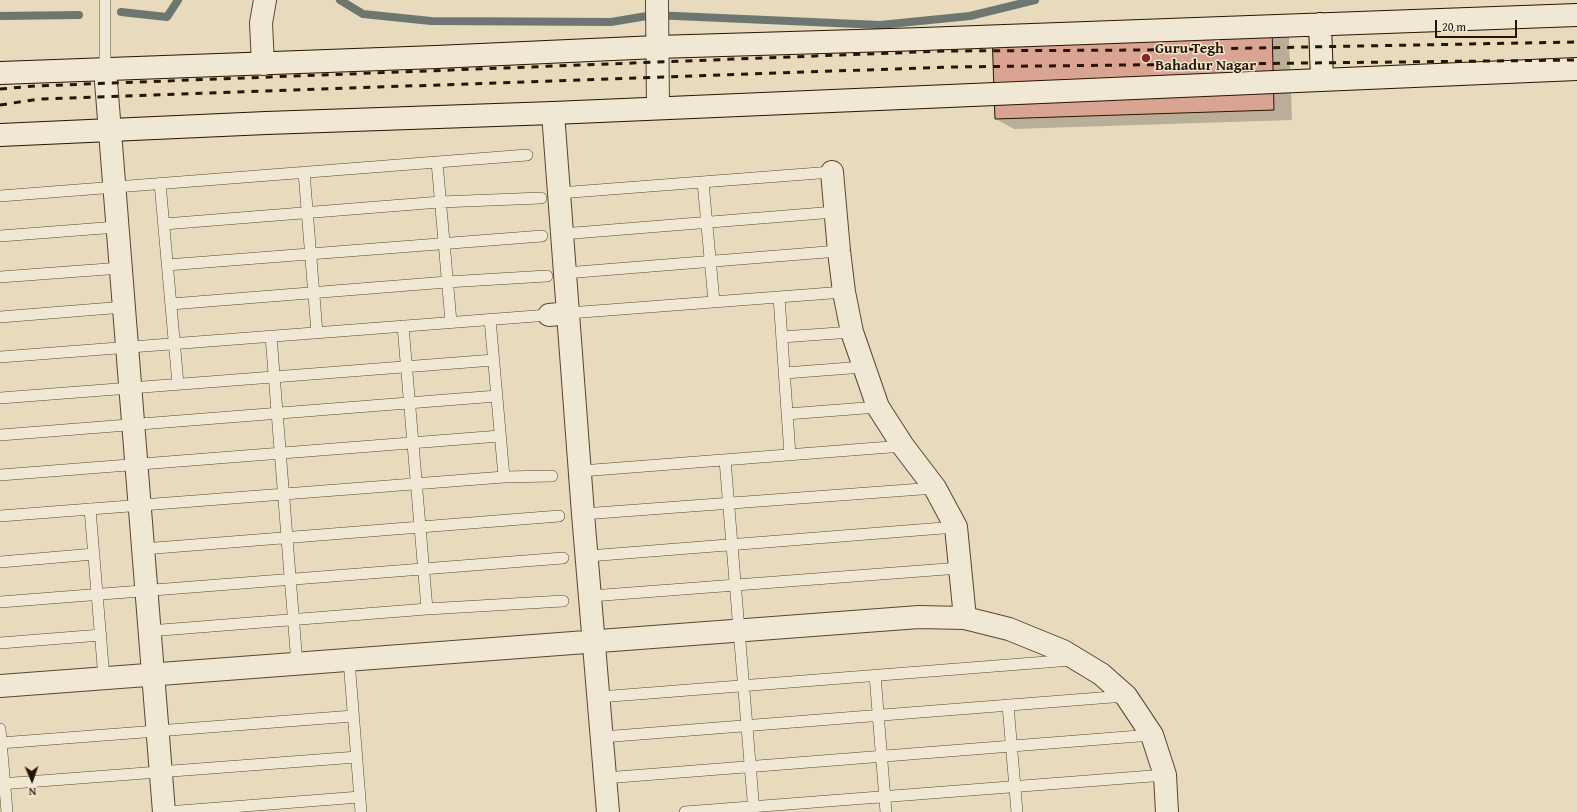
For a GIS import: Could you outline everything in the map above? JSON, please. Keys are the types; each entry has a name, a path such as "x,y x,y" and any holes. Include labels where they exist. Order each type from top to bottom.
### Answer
{"street":[{"path":"263,64 261,23 265,0"},
{"path":"657,0 658,108"},
{"path":"0,73 263,64 657,39 931,39 1577,14"},
{"path":"1320,24 1322,80"},
{"path":"105,69 164,812"},
{"path":"0,135 1577,69"},
{"path":"553,113 550,195 552,235 559,314 581,471 583,514 588,556 608,812"},
{"path":"832,172 844,292 852,332 878,407 903,446 935,488 956,527 965,618"},
{"path":"0,686 919,617 965,618 1009,629 1063,651 1101,674 1126,696 1152,735 1165,774 1167,812"}],"lane":[{"path":"105,0 105,69"},
{"path":"0,196 527,155"},
{"path":"437,162 451,322"},
{"path":"304,172 317,333"},
{"path":"164,224 832,172"},
{"path":"703,182 714,302"},
{"path":"160,183 178,384"},
{"path":"167,265 835,212"},
{"path":"0,236 117,227"},
{"path":"171,304 839,251"},
{"path":"0,277 120,268"},
{"path":"0,357 844,292"},
{"path":"779,297 790,455"},
{"path":"0,317 124,307"},
{"path":"490,319 504,477"},
{"path":"403,326 427,609"},
{"path":"782,337 852,332"},
{"path":"271,336 297,664"},
{"path":"0,398 494,360"},
{"path":"785,373 863,367"},
{"path":"0,435 497,396"},
{"path":"787,414 878,407"},
{"path":"0,475 500,436"},
{"path":"581,471 903,446"},
{"path":"725,460 754,809"},
{"path":"0,516 504,477 552,476"},
{"path":"583,514 935,488"},
{"path":"90,509 104,678"},
{"path":"143,549 559,516"},
{"path":"588,556 956,527"},
{"path":"0,562 94,554"},
{"path":"0,602 563,558"},
{"path":"591,596 960,568"},
{"path":"149,631 563,600"},
{"path":"0,642 101,635"},
{"path":"599,697 1077,659"},
{"path":"349,660 361,812"},
{"path":"875,675 886,812"},
{"path":"602,737 1126,696"},
{"path":"1008,705 1017,812"},
{"path":"1,743 353,716"},
{"path":"0,729 2,784 7,812"},
{"path":"606,778 1152,735"},
{"path":"2,784 357,756"},
{"path":"685,812 754,809 884,796 1165,774"},
{"path":"167,812 360,797"}],"building":[{"name":"Guru Tegh Bahadur Nagar","path":"1272,25 1274,110 995,119 992,34"}],"waterway":[{"path":"121,12 167,17 178,0"},
{"path":"340,0 363,14 431,21 611,22 653,15 880,25 970,16 1035,0"},
{"path":"0,16 79,15"}],"railway":[{"path":"0,89 35,86 945,51 1146,50 1577,42"},
{"path":"0,105 39,99 949,67 1577,60"}],"place":[{"name":"Guru Tegh Bahadur Nagar","path":"1146,58"}]}
